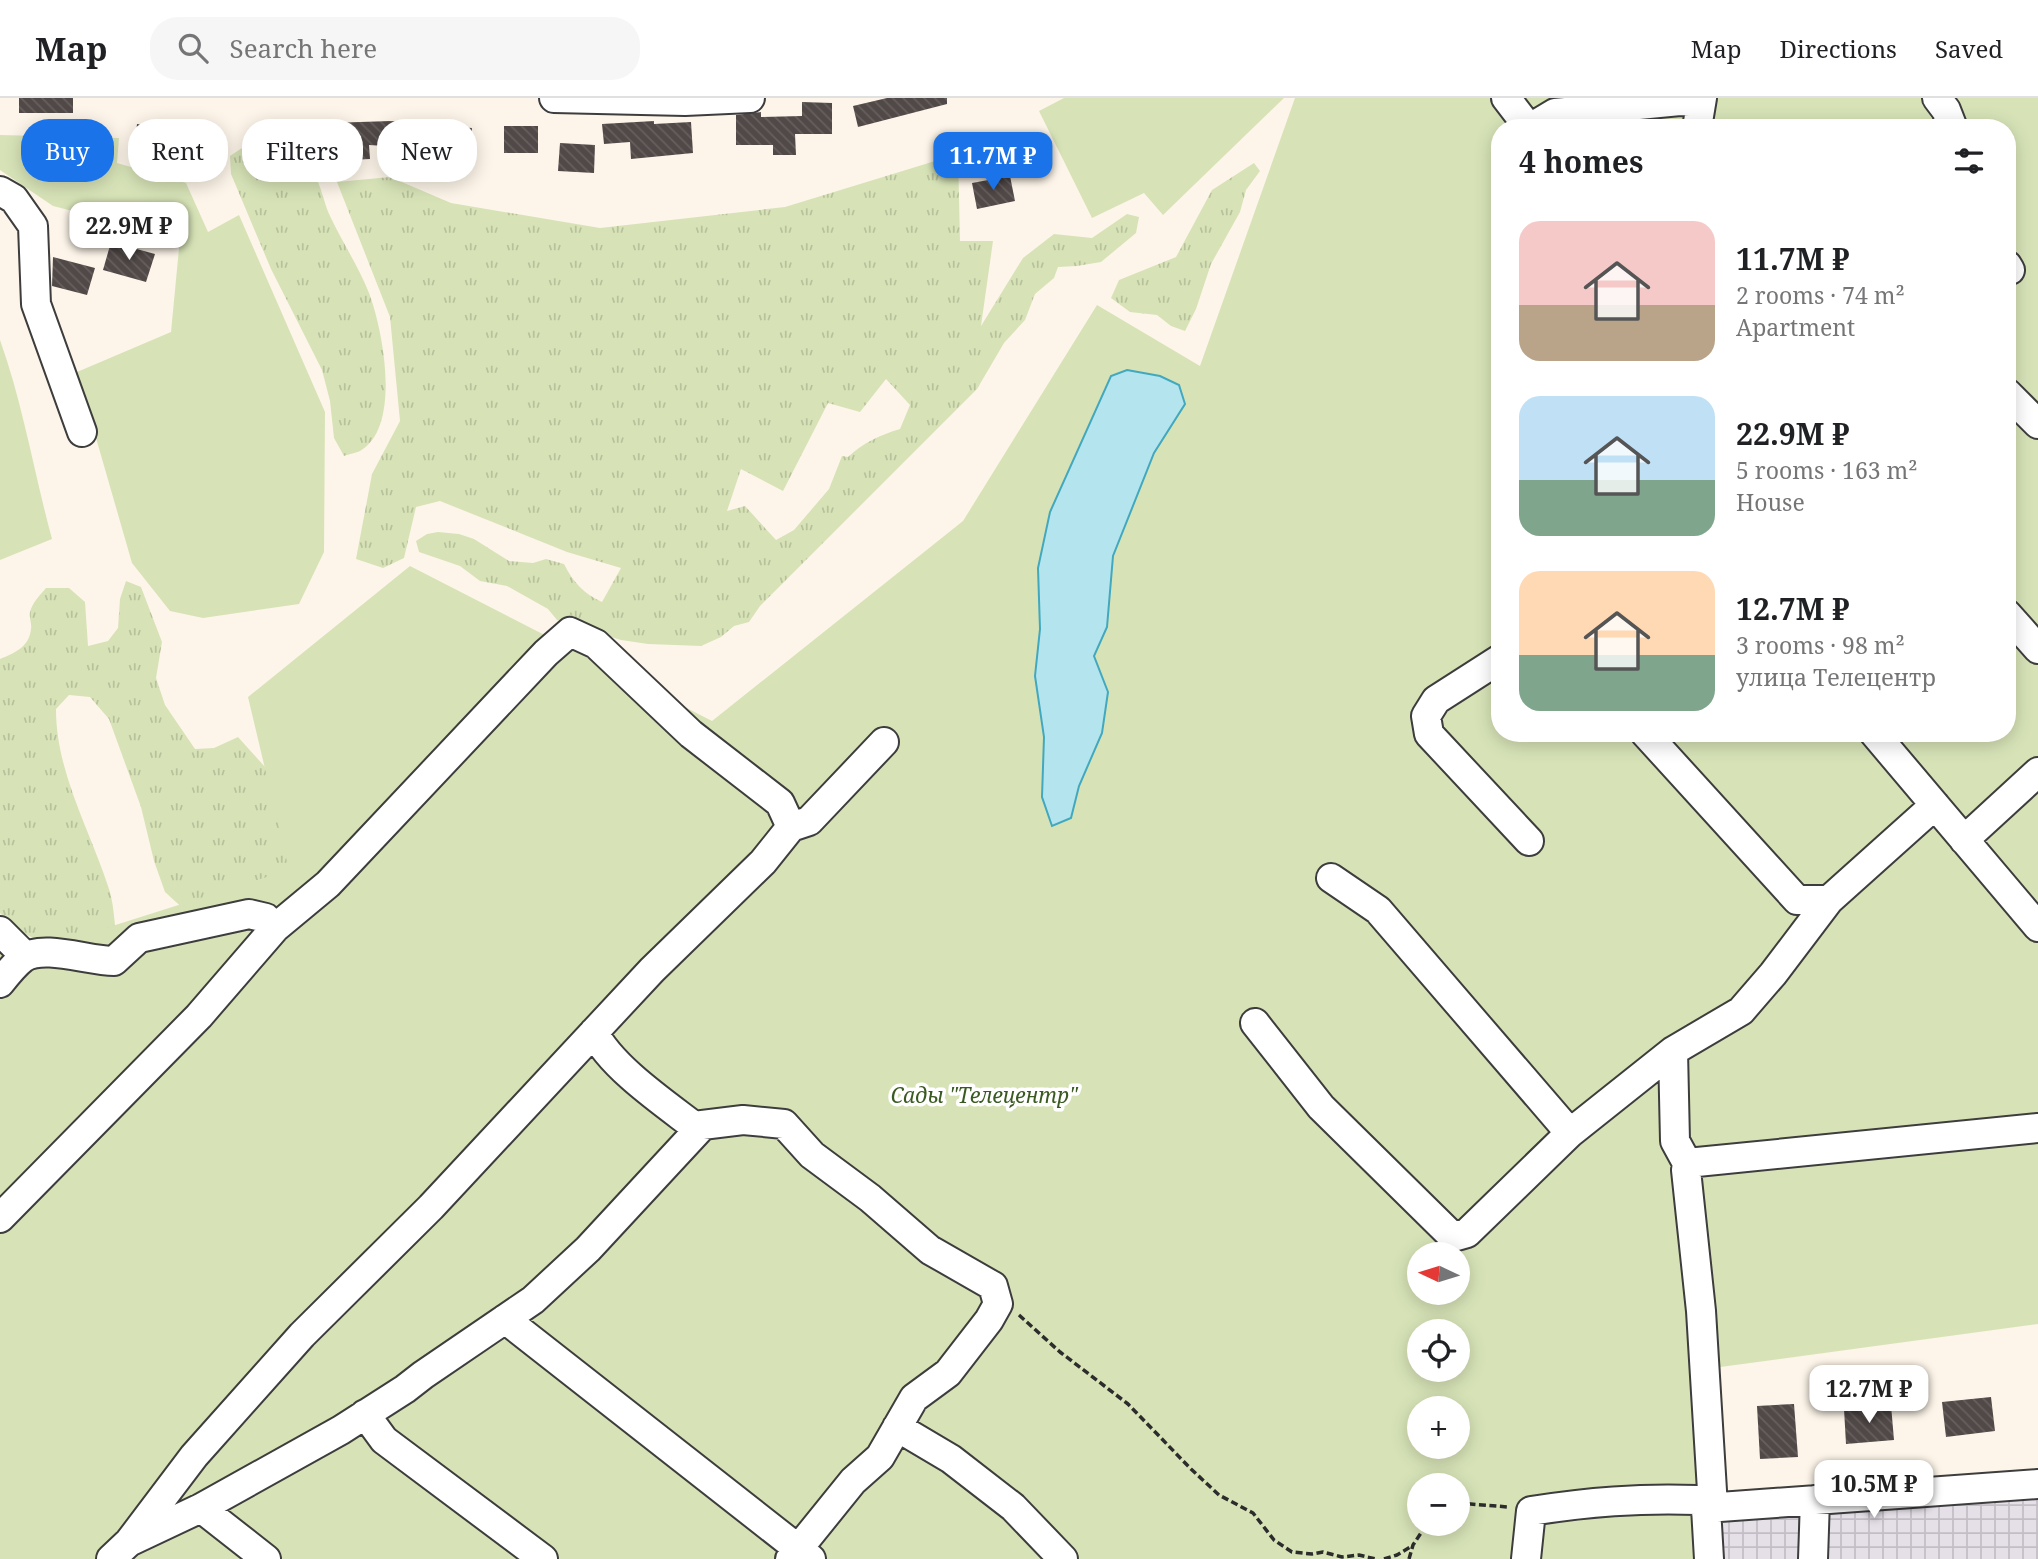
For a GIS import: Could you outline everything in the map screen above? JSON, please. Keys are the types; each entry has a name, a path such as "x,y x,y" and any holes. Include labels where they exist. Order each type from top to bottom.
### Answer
{"street":[{"path":"554,98 750,98"},
{"path":"1506,98 1523,119"},
{"path":"1937,98 1948,119"},
{"path":"1546,119 1556,113 1680,101 1699,109"},
{"path":"0,191 14,199 33,226 36,304 82,432"},
{"path":"2016,402 2038,424"},
{"path":"2016,624 2038,649"},
{"path":"0,1218 199,1016 275,928 328,884 546,653 570,632 596,645 691,734 780,803 791,827"},
{"path":"1491,665 1436,700 1426,716 1429,734 1529,841"},
{"path":"120,1551 194,1456 302,1335 431,1207 652,970 763,862 791,827 809,821 884,742"},
{"path":"1653,742 1797,900 1829,900"},
{"path":"1882,742 2038,927"},
{"path":"1964,839 2038,772"},
{"path":"1255,1023 1321,1107 1453,1237 1466,1233 1570,1133 1673,1051 1741,1011 1829,900 1935,805"},
{"path":"1331,878 1378,910 1570,1133"},
{"path":"0,982 25,956 50,951 97,961 114,961 139,938 248,914 266,918 275,928"},
{"path":"0,931 25,956"},
{"path":"505,1319 800,1556 853,1481 880,1457 914,1398 948,1373 989,1320 998,1304 993,1286 930,1250 870,1198 812,1155 784,1124 743,1120 694,1126 647,1089 601,1047 594,1032"},
{"path":"1673,1051 1675,1141 1687,1163 1701,1311 1710,1559"},
{"path":"120,1551 365,1414 533,1300 588,1249 703,1125"},
{"path":"1687,1163 2038,1128"},
{"path":"365,1414 384,1440 543,1559"},
{"path":"897,1427 951,1459 1013,1507 1063,1559"},
{"path":"1526,1559 1531,1511 1601,1500 1697,1500 1709,1507 2038,1484"},
{"path":"1813,1559 1815,1500"},
{"path":"201,1508 266,1559"}],"path":[{"path":"998,1304 1015,1311 1060,1352 1128,1404 1219,1495 1253,1513 1274,1540 1292,1552 1324,1552 1342,1557 1359,1555 1376,1559"},
{"path":"1470,1503 1531,1511"},
{"path":"1409,1559 1419,1536"},
{"path":"1384,1559 1413,1545"}],"shaded area":[{"path":"2038,1497 2038,1559 1719,1559 1715,1518"}],"green space":[{"path":"1064,98 1284,98 1163,215 1144,193 1092,218 1039,111"},
{"name":"Сады \"Телецентр\"","path":"1295,98 2038,98 2038,1324 1713,1368 1719,1559 0,1559 0,924 27,953 289,870 248,697 410,566 712,721 963,521 1097,305 1200,366"},
{"path":"0,135 21,136 21,182 114,182 114,138 119,138 117,163 128,166 128,182 186,183 208,232 239,215 325,412 324,552 299,604 203,618 170,611 132,563 77,372 171,332 180,238 53,206 0,170"},
{"path":"242,148 242,182 318,182 330,216 369,293 383,353 385,400 381,421 373,439 358,452 344,456 334,438 330,401 322,370 271,269 231,174 230,156"},
{"path":"958,154 960,241 993,241 981,326 1023,258 1054,234 1092,238 1127,214 1139,217 1136,233 1101,262 1058,267 1054,278 1035,294 1025,320 1004,343 977,389 760,606 749,622 734,626 721,637 701,646 621,640 557,620 548,609 507,586 480,581 460,566 419,552 416,541 427,534 459,534 474,539 509,561 533,563 546,559 564,564 580,587 602,602 621,568 567,552 440,501 416,507 404,558 383,568 356,559 372,474 400,421 390,317 337,182 363,182 363,180 377,178 377,182 402,182 451,203 600,228 785,207","holes":["886,379 910,405 900,429 872,440 848,457 842,456 829,489 794,530 776,540 745,506 727,511 741,469 783,491 828,403 860,412"]},
{"path":"1254,163 1260,171 1246,190 1240,212 1211,264 1196,309 1185,331 1171,326 1157,315 1130,312 1111,298 1119,280 1176,257 1212,190"},
{"path":"0,340 22,414 52,539 0,560"},
{"path":"126,581 141,587 162,642 156,678 165,705 195,749 214,748 238,737 275,778 305,865 187,912 165,892 154,861 141,807 109,719 90,697 69,695 56,709 61,755 110,892 117,940 91,947 33,938 17,930 0,913 0,659 24,645 30,635 31,609 46,588 69,588 85,602 88,646 108,641 118,628 120,599"}],"water":[{"path":"1127,370 1160,376 1179,385 1185,404 1154,453 1113,556 1107,627 1094,656 1108,692 1102,733 1079,786 1071,818 1052,826 1042,797 1044,737 1035,676 1040,629 1038,568 1050,512 1111,376"}],"building":[{"path":"19,98 73,98 73,113 19,113"},
{"path":"887,98 947,98 947,104 858,127 853,106"},
{"path":"802,102 832,103 832,134 795,134 796,155 773,155 773,145 736,145 736,115 761,112 761,117 802,116"},
{"path":"377,121 377,146 369,145 370,159 363,159 363,122"},
{"path":"654,121 654,124 691,122 693,153 631,159 630,142 604,144 602,124"},
{"path":"504,126 538,126 538,153 504,153"},
{"path":"560,143 595,145 594,173 558,171"},
{"path":"1010,176 1015,201 977,209 972,183"},
{"path":"111,242 155,254 146,282 103,270"},
{"path":"53,257 95,268 87,295 52,286"},
{"path":"1991,1397 1995,1431 1946,1437 1942,1402"},
{"path":"1794,1404 1798,1457 1760,1459 1757,1406"},
{"path":"1891,1405 1894,1440 1846,1444 1844,1409"}]}
